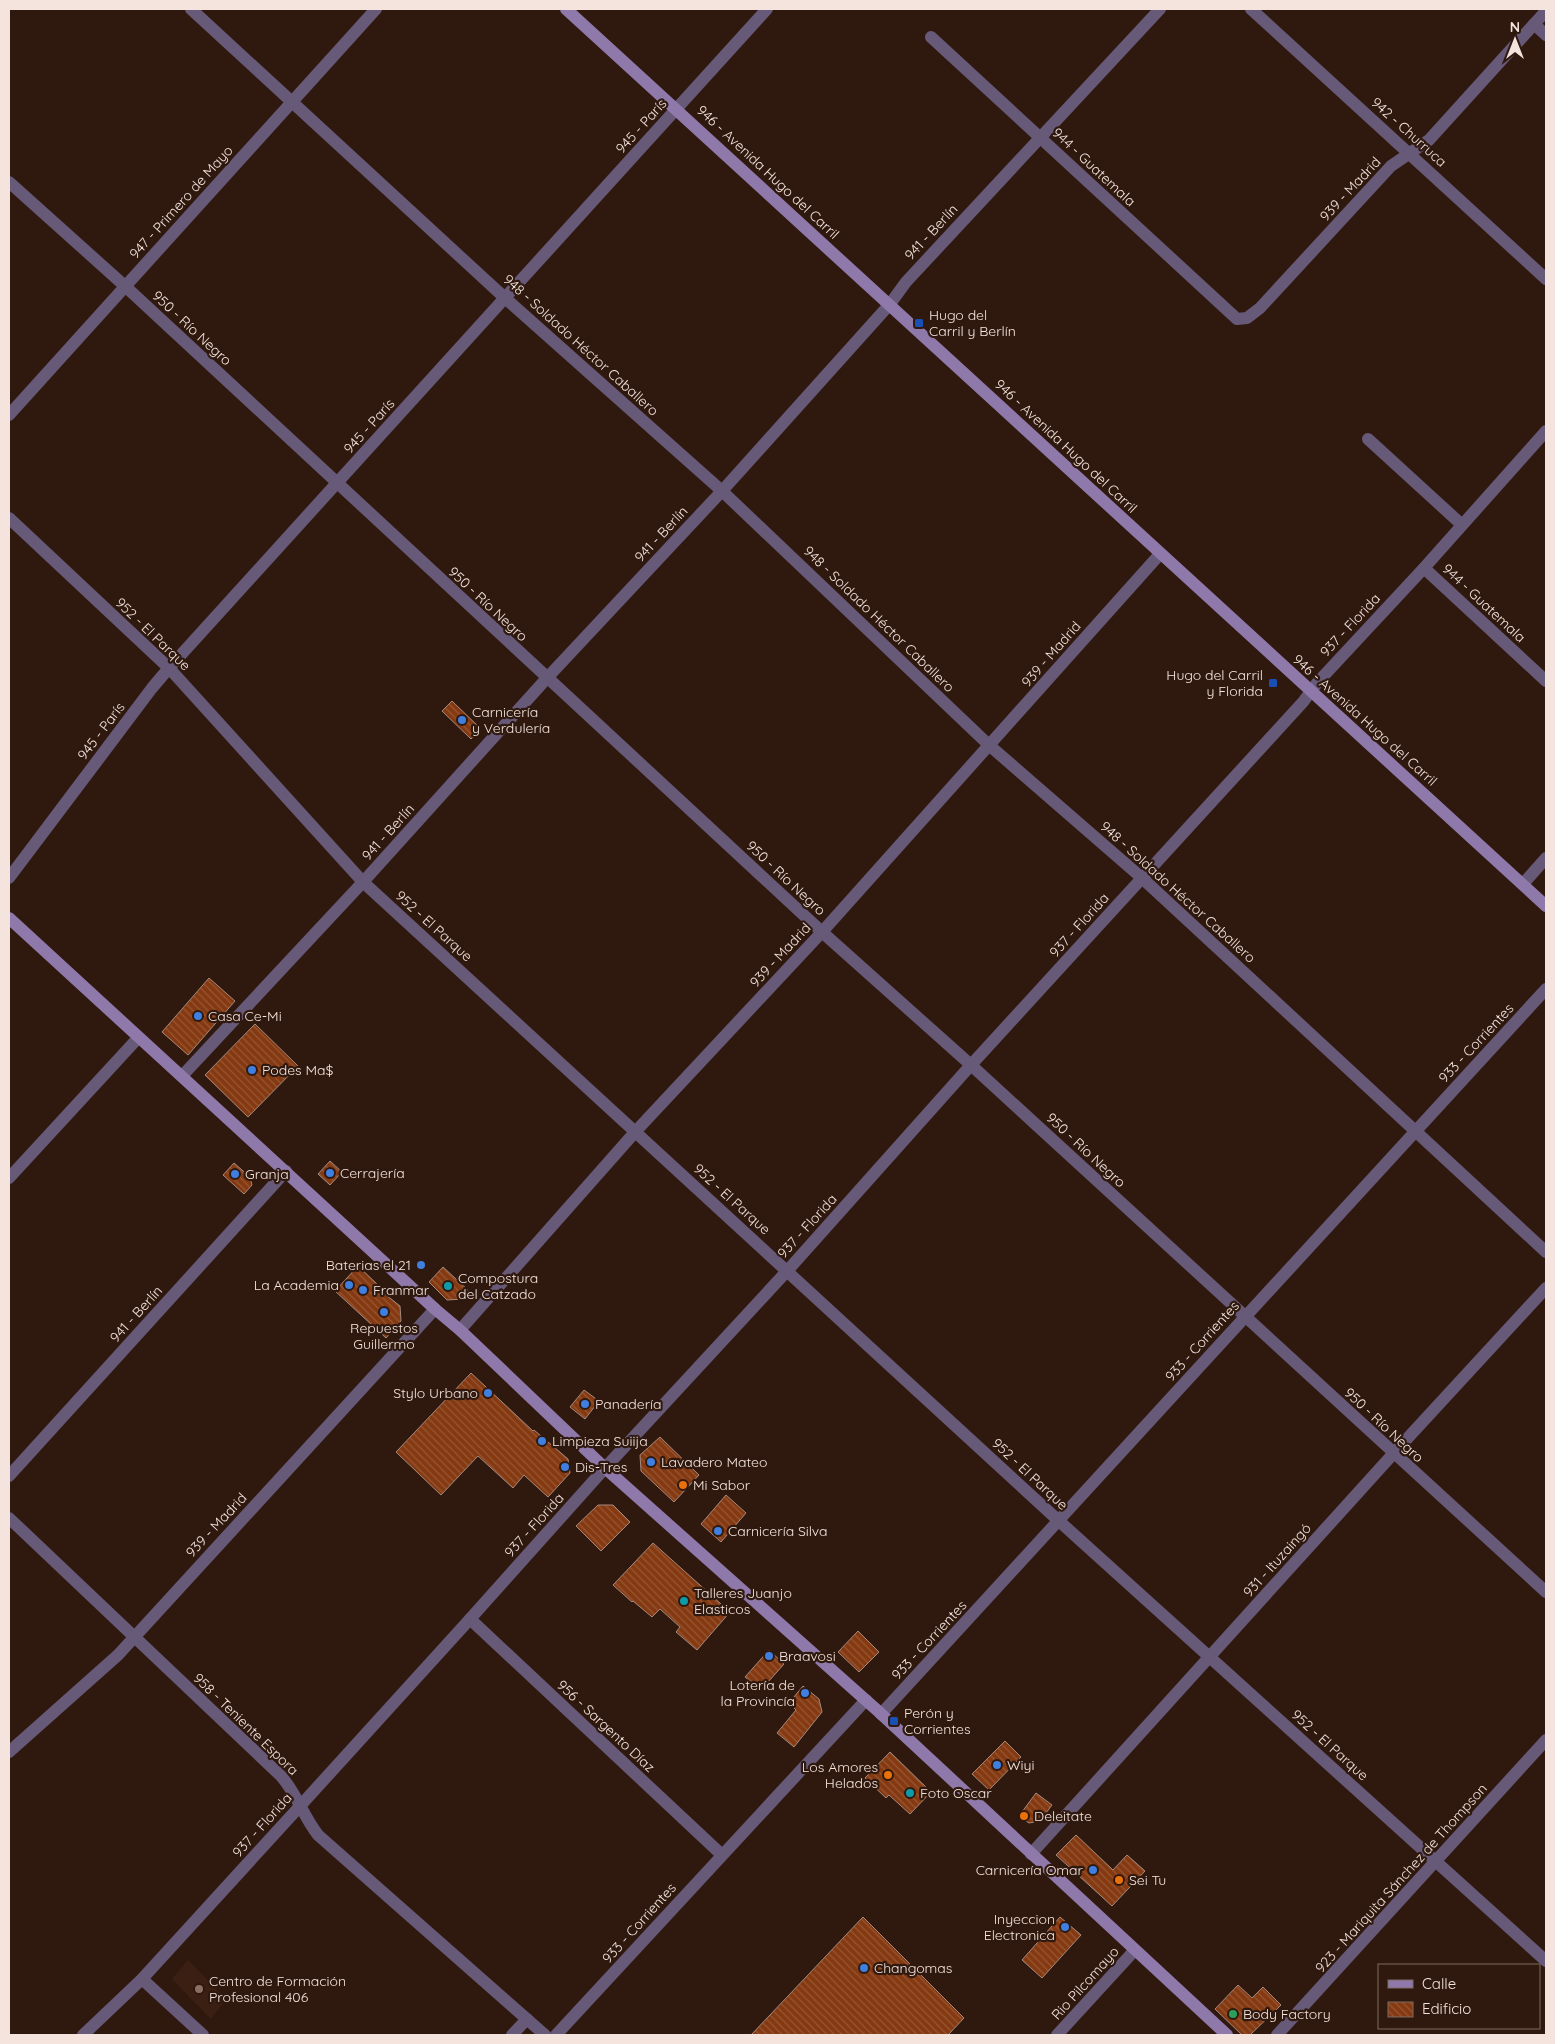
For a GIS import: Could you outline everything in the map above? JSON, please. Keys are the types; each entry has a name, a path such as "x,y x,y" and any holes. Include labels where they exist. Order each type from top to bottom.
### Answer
{"main road":[{"name":"946 - Avenida Hugo del Carril","path":"566,9 677,108 1160,554 1546,906"},
{"path":"9,918 138,1038 460,1330 605,1468 866,1700 1134,1951 1227,2035"}],"street":[{"name":"948 - Soldado Héctor Caballero","path":"191,9 505,298 722,491 990,746 1142,878 1414,1132 1546,1252"},
{"name":"947 - Primero de Mayo","path":"9,415 376,9"},
{"name":"945 - París","path":"9,878 169,668 338,484 767,9"},
{"name":"941 - Berlín","path":"182,1076 363,882 547,678 722,491 890,304 906,282 1160,9"},
{"name":"942 - Churruca","path":"1251,9 1546,279"},
{"name":"939 - Madrid","path":"1237,319 1247,318 1260,308 1391,166 1429,140 1546,11"},
{"path":"1534,24 1546,35"},
{"name":"944 - Guatemala","path":"931,38 1237,319"},
{"name":"950 - Río Negro","path":"9,182 126,287 822,932 971,1065 1393,1454 1546,1592"},
{"name":"937 - Florida","path":"84,2035 142,1979 301,1805 605,1468 788,1270 971,1065 1296,710 1311,691 1546,431"},
{"path":"1368,439 1462,524"},
{"name":"952 - El Parque","path":"9,518 169,668 363,882 788,1270 1059,1521 1211,1656 1546,1961"},
{"name":"939 - Madrid","path":"460,1330 636,1131 822,932 1160,554"},
{"name":"944 - Guatemala","path":"1424,568 1546,681"},
{"path":"1523,884 1546,858"},
{"name":"933 - Corrientes","path":"881,1714 1546,989"},
{"path":"9,1178 138,1038"},
{"name":"941 - Berlín","path":"9,1476 286,1171"},
{"name":"931 - Ituzaingó","path":"1031,1854 1546,1288"},
{"name":"939 - Madrid","path":"9,1752 118,1655 435,1309"},
{"name":"958 - Teniente Espora","path":"9,1518 133,1638 281,1776 293,1789 309,1824 318,1835 544,2035"},
{"name":"956 - Sargento Díaz","path":"470,1619 722,1855"},
{"name":"933 - Corrientes","path":"556,2035 866,1700"},
{"name":"923 - Mariquita Sánchez de Thompson","path":"1277,2035 1546,1740"},
{"name":"Rio Pilcomayo","path":"1057,2035 1134,1951"},
{"path":"142,1979 203,2035"},
{"path":"512,2035 527,2018"}],"shaded area":[{"name":"Centro de Formación Profesional 406","path":"188,1960 226,1999 211,2019 172,1979"}],"building":[{"name":"Carnicería y Verdulería","path":"452,701 481,729 471,739 442,711"},
{"name":"Casa Ce-Mi","path":"209,978 235,1001 188,1055 162,1032"},
{"name":"Podes Ma$","path":"255,1024 298,1066 248,1117 205,1075"},
{"name":"Cerrajería","path":"330,1161 342,1172 330,1185 318,1174"},
{"path":"234,1163 250,1177 252,1185 244,1194 223,1175"},
{"path":"358,1266 378,1285 376,1287 400,1306 401,1321 386,1338 335,1291"},
{"name":"Compostura del Catzado","path":"443,1267 468,1290 463,1299 447,1300 429,1282"},
{"path":"471,1373 533,1431 568,1459 570,1473 548,1497 524,1475 513,1488 478,1456 441,1495 396,1452"},
{"name":"Panadería","path":"584,1390 599,1401 585,1419 570,1407"},
{"path":"660,1437 699,1475 674,1502 641,1471 640,1455"},
{"path":"726,1495 746,1513 721,1542 701,1524"},
{"path":"598,1505 613,1505 630,1522 601,1551 576,1526"},
{"path":"653,1543 730,1612 697,1650 676,1632 680,1627 660,1609 652,1617 613,1585"},
{"path":"858,1631 879,1652 859,1672 838,1652"},
{"path":"769,1650 784,1664 761,1690 745,1677"},
{"path":"803,1686 819,1699 822,1712 794,1747 777,1733 796,1710 789,1703"},
{"name":"Wiyi","path":"1005,1741 1021,1757 989,1790 972,1774"},
{"path":"890,1752 931,1792 910,1814 889,1795 886,1798 865,1778"},
{"path":"1036,1793 1052,1805 1040,1821 1029,1823 1019,1816"},
{"path":"1076,1835 1113,1870 1127,1855 1145,1871 1112,1906 1056,1855"},
{"name":"Changomas","path":"863,1917 964,2018 948,2035 751,2035"},
{"path":"1060,1917 1081,1935 1042,1978 1022,1960"},
{"path":"1238,1985 1252,1998 1263,1987 1281,2005 1250,2035 1242,2035 1215,2009"}],"place":[{"name":"Hugo del Carril y Berlín","path":"919,323"},
{"name":"Hugo del Carril y Florida","path":"1273,683"},
{"name":"Carnicería y Verdulería","path":"462,720"},
{"name":"Casa Ce-Mi","path":"198,1016"},
{"name":"Podes Ma$","path":"252,1070"},
{"name":"Cerrajería","path":"330,1173"},
{"name":"Granja","path":"235,1174"},
{"name":"Baterias el 21","path":"421,1265"},
{"name":"La Academia","path":"349,1285"},
{"name":"Compostura del Catzado","path":"448,1286"},
{"name":"Franmar","path":"363,1290"},
{"name":"Repuestos Guillermo","path":"384,1312"},
{"name":"Stylo Urbano","path":"488,1393"},
{"name":"Panadería","path":"585,1404"},
{"name":"Limpieza Suiija","path":"542,1441"},
{"name":"Lavadero Mateo","path":"651,1462"},
{"name":"Dis-Tres","path":"565,1467"},
{"name":"Mi Sabor","path":"683,1485"},
{"name":"Carnicería Silva","path":"718,1531"},
{"name":"Talleres Juanjo Elasticos","path":"684,1601"},
{"name":"Braavosi","path":"769,1656"},
{"name":"Lotería de la Provincía","path":"805,1693"},
{"name":"Perón y Corrientes","path":"894,1721"},
{"name":"Wiyi","path":"997,1765"},
{"name":"Los Amores Helados","path":"888,1775"},
{"name":"Foto Oscar","path":"910,1793"},
{"name":"Deleitate","path":"1024,1816"},
{"name":"Carnicería Omar","path":"1093,1870"},
{"name":"Sei Tu","path":"1119,1880"},
{"name":"Inyeccion Electronica","path":"1065,1927"},
{"name":"Changomas","path":"864,1968"},
{"name":"Centro de Formación Profesional 406","path":"199,1989"},
{"name":"Body Factory","path":"1233,2014"}]}
